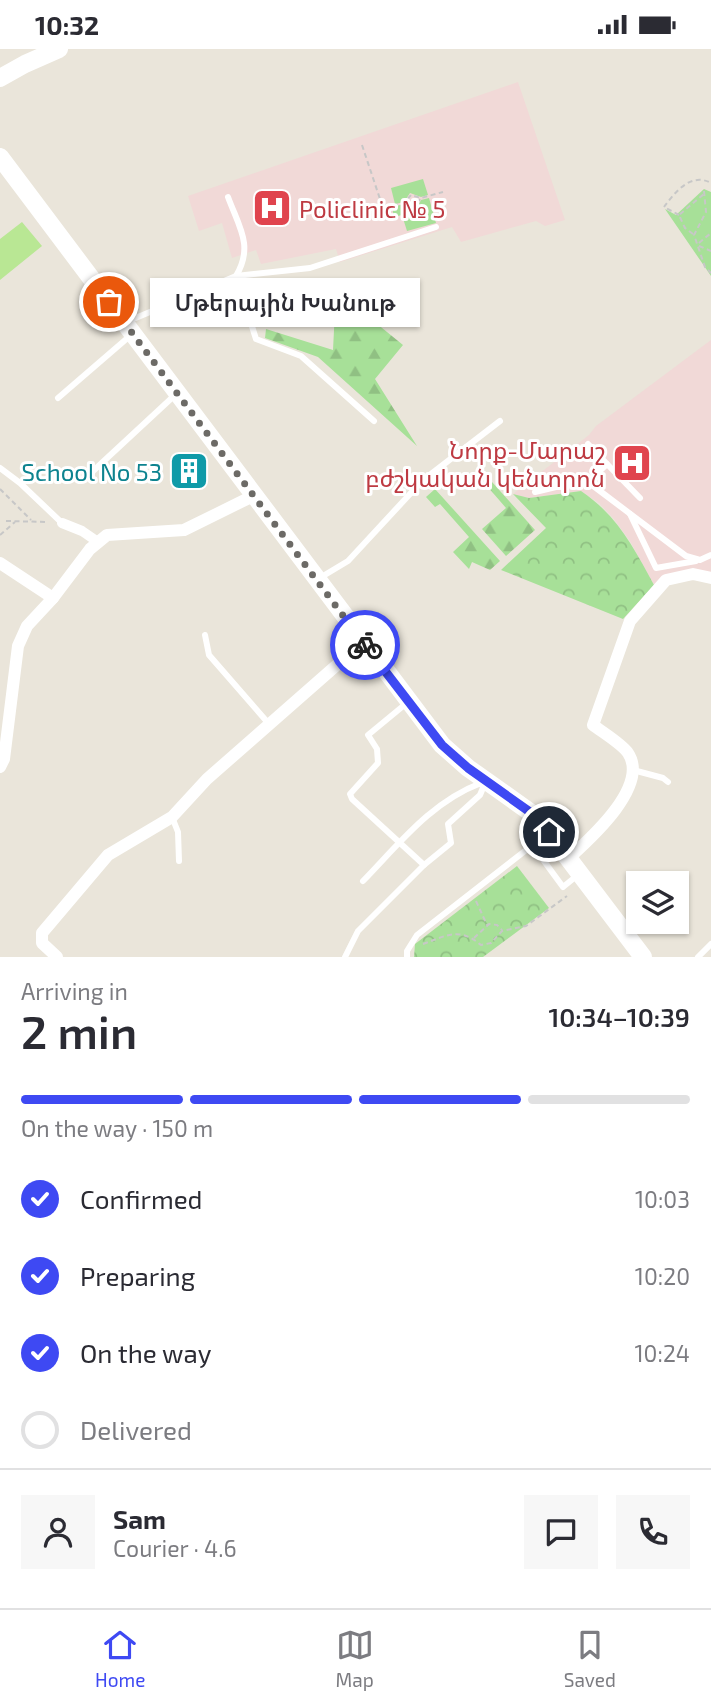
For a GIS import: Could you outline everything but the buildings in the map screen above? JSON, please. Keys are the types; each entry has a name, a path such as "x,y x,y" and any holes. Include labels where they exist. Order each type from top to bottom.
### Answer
{"main road":[{"path":"0,78 60,49"},
{"path":"0,157 442,745 486,781 537,817 643,957"}],"street":[{"path":"0,767 4,759 18,646 27,626 53,598 90,549 107,535 184,530 253,496"},
{"path":"62,523 82,531 98,542"},
{"path":"0,563 53,598"},
{"path":"569,858 598,832 622,801 630,781 628,753 593,725 630,621 666,580 693,574 711,578"},
{"path":"57,957 41,942 42,933 107,855 172,817 207,779 363,642"}],"lane":[{"path":"228,197 246,247 242,266 236,276 256,339 301,356 374,421"},
{"path":"58,398 128,328 236,276 310,268 436,227"},
{"path":"92,472 176,393"},
{"path":"316,580 348,561 422,481 500,421"},
{"path":"588,444 640,498"},
{"path":"587,483 607,464"},
{"path":"0,468 62,523"},
{"path":"535,492 581,481 587,483 674,549 685,556 700,560"},
{"path":"629,513 656,568 700,560 711,555"},
{"path":"205,635 209,655 269,724"},
{"path":"410,701 368,735 377,749 378,764 350,794 352,799 424,865"},
{"path":"631,769 668,782"},
{"path":"363,881 419,821 468,788 486,781"},
{"path":"345,957 358,931 424,865 451,843 449,824 480,795 486,781"},
{"path":"172,817 178,832 179,861"},
{"path":"406,956 417,935 549,832"},
{"path":"541,857 563,887 580,873"},
{"path":"698,957 711,944"}],"path":[{"path":"362,145 383,208 404,203 415,207 421,198"},
{"path":"711,183 708,180 692,180 675,192 664,207 679,215 685,228 694,235 705,267 711,273"},
{"path":"404,203 411,195 421,198 443,192"},
{"path":"679,215 704,193 706,212 694,235"},
{"path":"698,245 711,233"},
{"path":"698,245 711,251"},
{"path":"0,489 33,522"},
{"path":"6,521 62,523"},
{"path":"0,535 16,521"},
{"path":"475,889 477,903 487,925"},
{"path":"419,945 454,934 474,938 484,946 502,931 526,926 567,896"},
{"path":"474,938 487,925 493,923 502,931"}],"shaded area":[{"path":"518,82 565,220 545,226 536,221 461,242 452,227 340,262 336,249 261,264 256,250 232,258 222,223 199,231 188,196"},
{"name":"Նորք-Մարաշ բժշկական կենտրոն","path":"711,340 711,575 654,585 630,541 614,519 599,503 581,491 529,498 513,494 589,435 596,426"}],"green space":[{"path":"423,179 428,195 421,197 410,193 404,202 395,204 391,188"},
{"path":"704,189 711,192 711,276 665,209 676,215"},
{"path":"429,198 436,223 407,231 402,215 394,217 392,207 404,204 416,210 421,200"},
{"path":"22,222 42,246 0,280 0,239"},
{"path":"355,306 403,345 375,379 417,446 318,357 265,338 266,329 333,350 335,310"},
{"path":"492,482 535,530 506,556 482,529 506,508 487,486"},
{"path":"435,489 500,561 490,570 472,562 469,569 453,552 469,537 440,504 435,507 426,497"},
{"path":"581,491 594,500 615,522 632,545 654,585 623,619 501,570 546,528 513,494 529,498"},
{"path":"517,866 549,908 483,957 414,957 415,944"}],"way so far":[{"path":"109,302 365,645"}],"place":[{"name":"Policlinic № 5","path":"272,208"},
{"name":"Մթերային Խանութ","path":"109,302"},
{"name":"Նորք-Մարաշ բժշկական կենտրոն","path":"632,463"},
{"name":"School No 53","path":"189,471"}],"route":[{"path":"365,645 442,745 468,768 537,817 549,832"}]}
